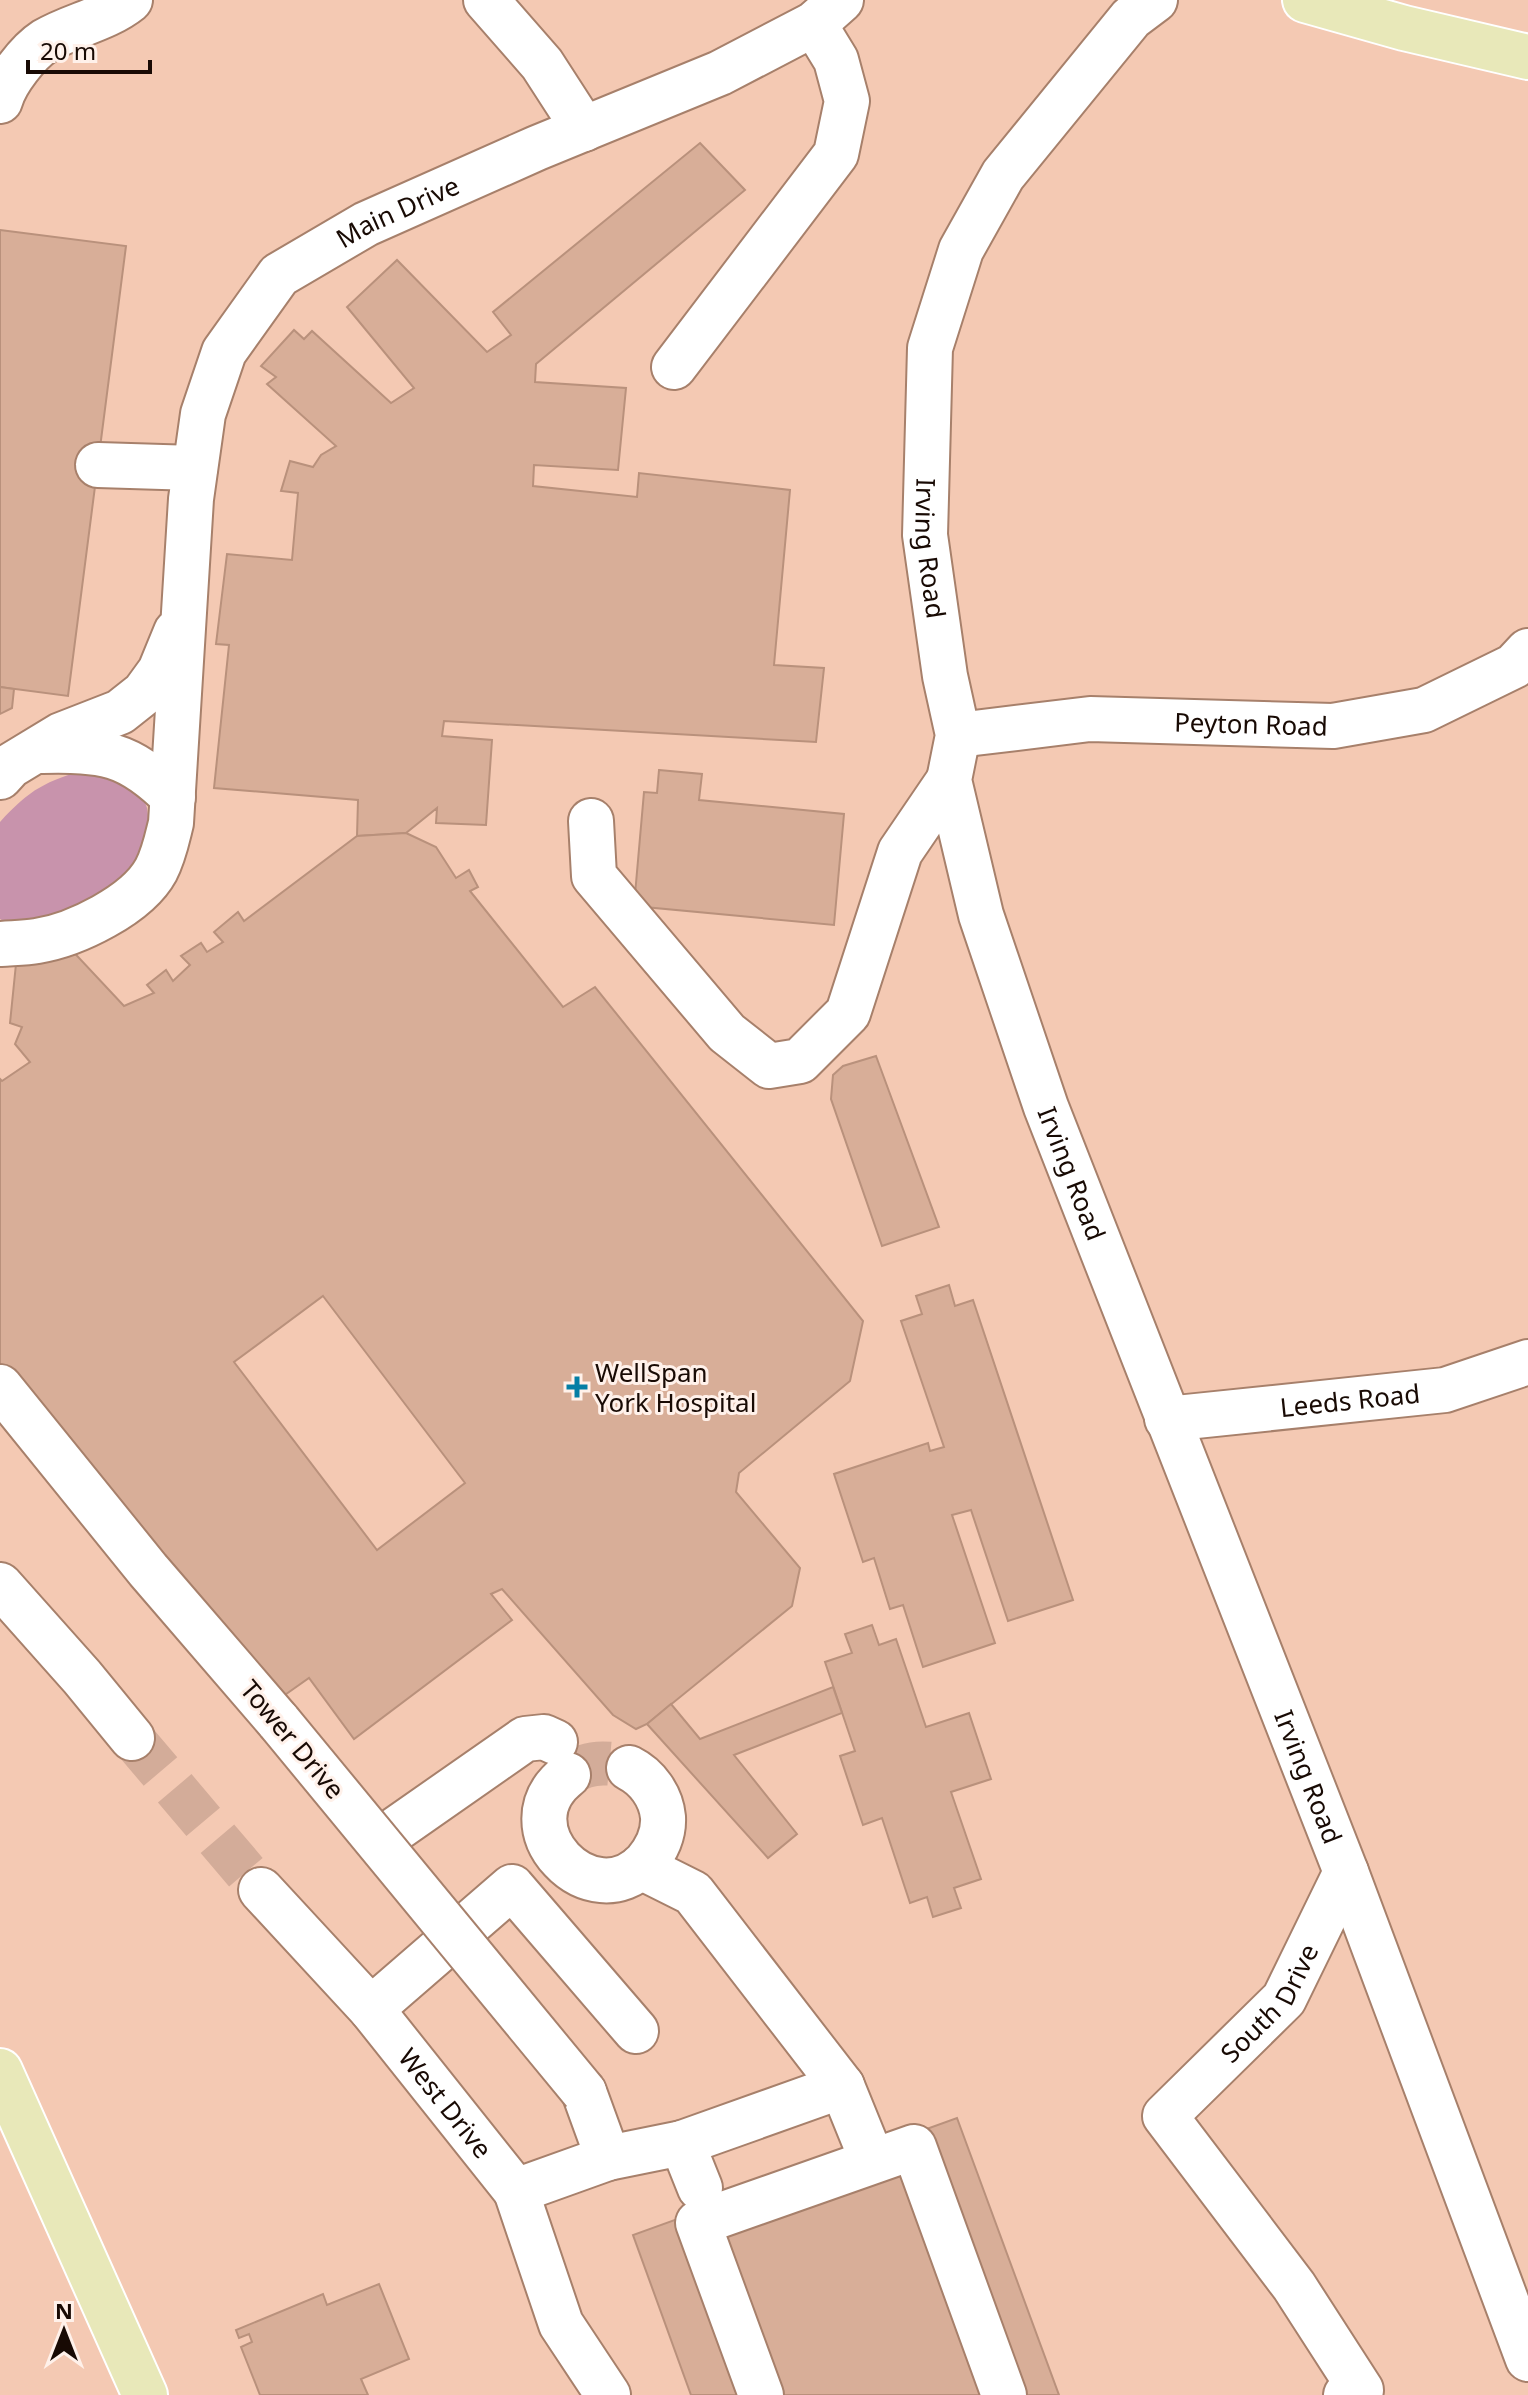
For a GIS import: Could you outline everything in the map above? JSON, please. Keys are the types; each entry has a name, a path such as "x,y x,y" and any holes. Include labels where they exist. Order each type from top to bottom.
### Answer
{"main road":[{"path":"1305,0 1404,28 1528,57"},
{"path":"0,2071 145,2395"}],"street":[{"path":"0,101 14,72 43,42 117,10 130,0"},
{"path":"486,0 542,64 584,129"},
{"name":"Irving Road","path":"1155,0 1131,18 1003,175 961,250 930,348 925,535 945,676 958,735 949,780 981,915 1046,1107 1346,1872 1528,2359"},
{"path":"674,367 836,154 847,101 827,12"},
{"name":"Main Drive","path":"0,944 39,941 67,934 114,910 144,887 164,853 173,797 191,499 203,414 224,352 279,275 366,224 720,73 827,12"},
{"path":"98,465 195,468"},
{"path":"0,777 10,766 61,735 120,712 144,693 160,671 184,612"},
{"name":"Peyton Road","path":"958,735 1090,719 1333,726 1424,710 1514,666 1528,651"},
{"path":"36,751 95,752 129,761 151,775 173,797"},
{"path":"591,821 594,876 727,1033 769,1066 800,1061 848,1013 900,852 949,780"},
{"name":"Leeds Road","path":"1167,1419 1445,1390 1528,1362"},
{"name":"Tower Drive","path":"0,1387 148,1570 379,1841 584,2092 608,2158"},
{"path":"0,1585 132,1738"},
{"path":"379,1841 525,1739 544,1737 562,1758 561,1781 550,1797 545,1816 546,1835 554,1854 568,1868 585,1877 605,1880 623,1877 641,1867 654,1853 662,1835 663,1815 658,1797 647,1781 629,1768"},
{"path":"641,1867 693,1893 842,2086 868,2150"},
{"name":"South Drive","path":"1346,1872 1284,1999 1165,2116 1294,2286 1356,2393"},
{"path":"371,2009 512,1887 636,2031"},
{"name":"West Drive","path":"261,1890 371,2009 516,2191 561,2324 608,2395"},
{"path":"516,2191 608,2158 682,2143 842,2086"},
{"path":"682,2143 700,2188"},
{"path":"761,2395 698,2223 914,2147 1004,2395"}],"shaded area":[{"path":"88,769 136,786 142,797 148,821 136,859 119,882 95,902 26,924 7,923 0,919 0,822 20,801 40,788"}],"building":[{"path":"700,143 745,190 536,364 535,382 626,388 618,470 534,465 533,486 637,497 639,473 790,490 774,665 824,668 816,742 444,721 442,736 492,740 486,825 436,823 437,808 406,833 357,836 358,800 214,788 229,645 216,644 227,554 292,560 298,493 281,491 290,461 313,467 321,455 336,446 267,384 276,377 261,366 294,330 304,339 312,331 391,403 414,388 347,307 397,260 487,352 511,335 493,312"},
{"path":"0,230 126,246 68,696 0,687"},
{"path":"0,687 14,689 12,708 0,714"},
{"path":"659,770 702,774 699,800 844,814 834,925 634,906 644,792 657,793"},
{"name":"WellSpan York Hospital","path":"406,833 436,847 456,878 469,870 478,887 470,891 563,1007 595,987 863,1321 850,1381 739,1473 736,1492 800,1568 792,1606 647,1724 636,1729 613,1715 502,1589 491,1594 512,1620 354,1739 309,1678 282,1697 0,1374 0,1079 2,1081 30,1062 15,1044 22,1027 10,1023 17,954 67,945 124,1006 154,993 147,985 166,970 173,981 190,965 181,956 201,943 207,952 223,942 214,932 238,912 244,921 357,836","holes":["323,1296 465,1483 377,1550 234,1362"]},
{"path":"876,1056 939,1227 882,1246 831,1099 833,1075 843,1066"},
{"path":"949,1285 955,1306 973,1300 1073,1600 1008,1621 971,1510 952,1515 995,1643 923,1667 903,1605 890,1609 874,1558 863,1562 834,1474 928,1443 930,1451 944,1447 901,1321 922,1314 916,1296"},
{"path":"872,1625 879,1645 896,1639 926,1727 969,1713 991,1779 951,1792 981,1879 954,1888 961,1908 933,1917 927,1897 910,1903 882,1818 863,1825 840,1756 855,1751 825,1662 852,1653 845,1634"},
{"path":"833,1687 842,1713 734,1755 797,1834 768,1858 647,1724 671,1704 700,1739"},
{"path":"957,2118 1059,2395 691,2395 633,2235"},
{"path":"379,2284 409,2359 361,2379 368,2395 260,2395 241,2347 252,2342 249,2334 239,2338 236,2330 323,2294 327,2305"}],"tunnel":[{"path":"132,1738 261,1890"},
{"path":"568,1775 598,1764 629,1768"}],"place":[{"name":"WellSpan York Hospital","path":"577,1387"}]}
